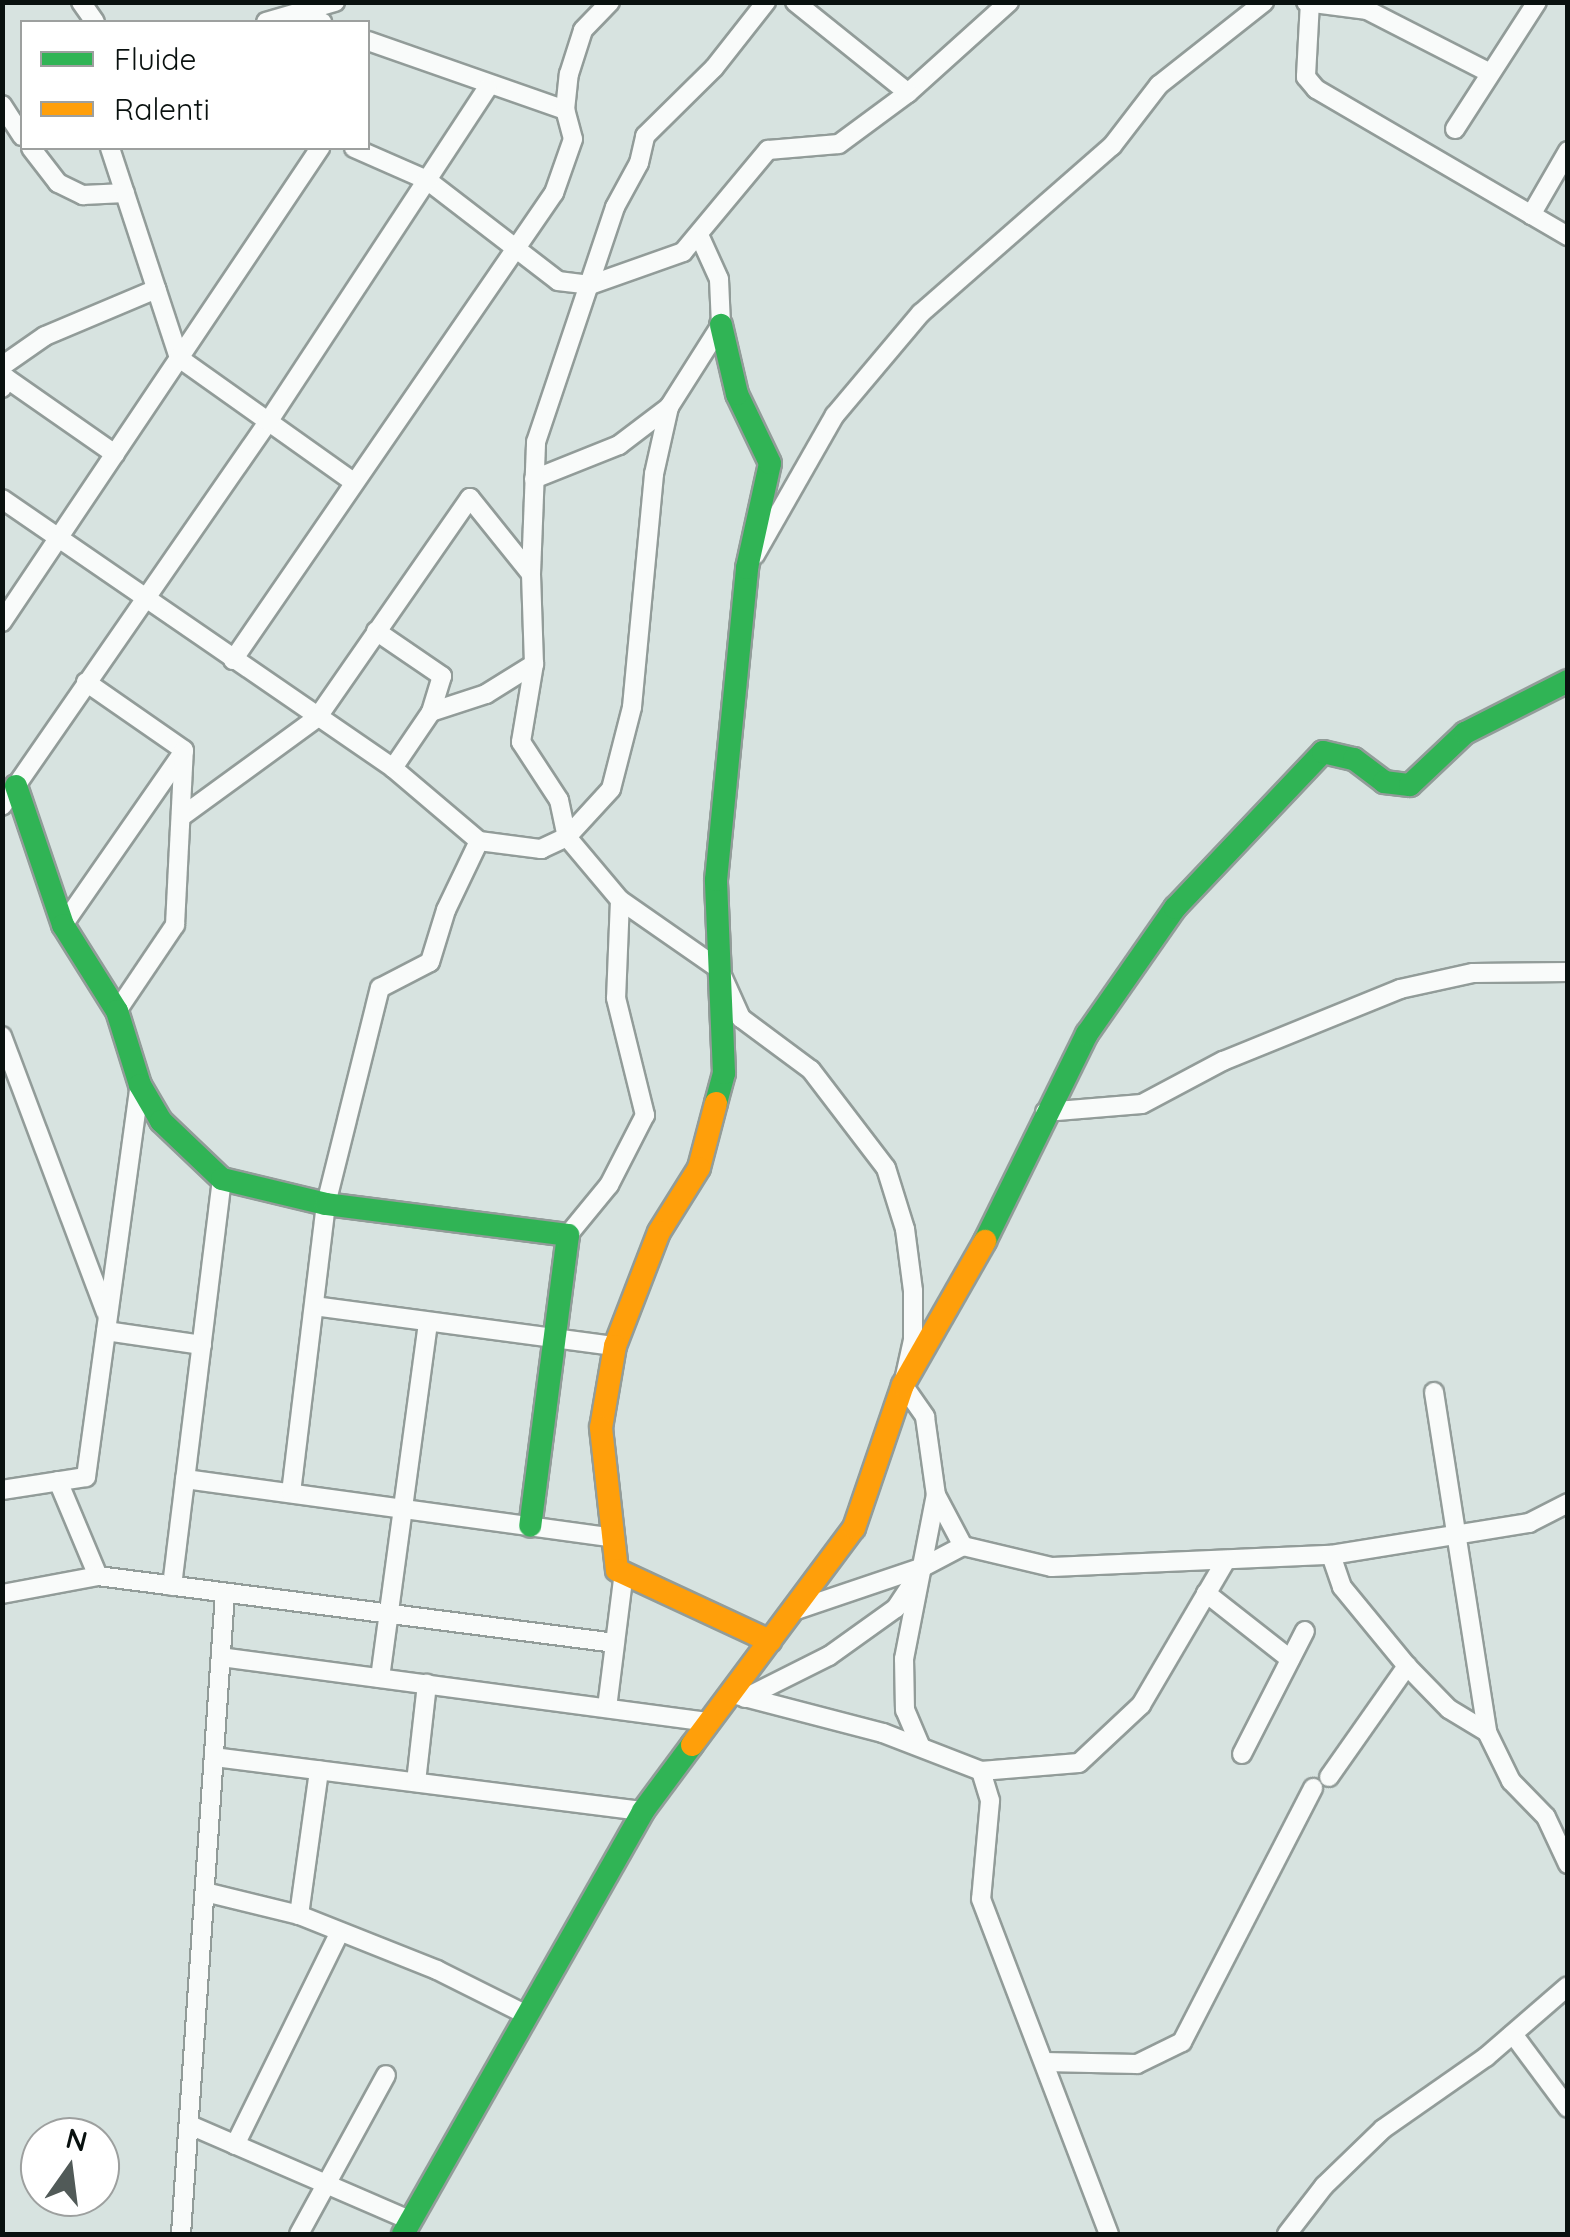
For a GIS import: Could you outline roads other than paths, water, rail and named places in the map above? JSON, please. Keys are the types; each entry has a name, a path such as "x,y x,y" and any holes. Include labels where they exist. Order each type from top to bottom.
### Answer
{"street":[{"path":"273,20 334,2"},
{"path":"233,660 352,481 480,308 554,192 572,139 564,110 582,30 610,2"},
{"path":"739,1696 770,1641 854,1528 903,1386 913,1340 914,1291 905,1229 886,1168 811,1070 741,1018 720,969 620,900 567,837 559,800 521,742 534,664 530,574 534,479 544,408 645,136 714,68 766,2"},
{"path":"795,2 908,93"},
{"path":"358,150 426,180 558,281 590,285 648,268 683,252 768,150 839,144 908,93 1010,2"},
{"path":"747,568 835,415 922,312 1112,146 1160,85 1264,2"},
{"path":"1455,129 1537,2"},
{"path":"1490,73 1366,10 1308,3 1306,77 1316,89 1568,236"},
{"path":"298,13 317,20"},
{"path":"370,42 488,88 564,110"},
{"path":"2,806 268,422 488,88"},
{"path":"2,105 20,133"},
{"path":"32,150 58,184 83,194 125,192"},
{"path":"111,150 179,358 352,481"},
{"path":"2,622 319,150"},
{"path":"1531,215 1568,151"},
{"path":"698,236 719,278 721,325 738,394 770,463 747,568 716,880 724,1073 716,1121 699,1168 658,1232 615,1346 602,1428 617,1570 770,1641"},
{"path":"2,366 57,330 156,289"},
{"path":"2,499 392,768 479,841 541,849 567,837 611,789 632,707 654,474 669,407 721,325"},
{"path":"2,388 6,378 115,454"},
{"path":"534,479 620,445 669,407"},
{"path":"181,817 317,718 470,498 530,574"},
{"path":"376,631 442,676 431,712 392,768"},
{"path":"431,712 486,694 534,664"},
{"path":"903,1386 972,1271 1044,1112 1086,1034 1175,908 1298,772 1323,752 1354,759 1384,782 1410,785 1465,732 1568,681"},
{"path":"86,682 184,750"},
{"path":"117,1012 175,925 184,750"},
{"path":"63,925 184,750"},
{"path":"16,786 63,925 117,1012 140,1085 160,1122 222,1179 326,1204 568,1235"},
{"path":"291,1493 326,1204 380,988 430,962 446,910 479,841"},
{"path":"530,1526 568,1235 609,1185 645,1115 616,998 620,900"},
{"path":"1044,1112 1142,1104 1222,1061 1400,989 1473,973 1568,972"},
{"path":"2,1036 107,1323"},
{"path":"2,1490 86,1477 140,1085"},
{"path":"172,1586 222,1179"},
{"path":"314,1306 615,1346"},
{"path":"380,1678 428,1322"},
{"path":"107,1323 202,1345"},
{"path":"903,1386 925,1417 936,1495 904,1660 905,1710 920,1745"},
{"path":"1434,1392 1453,1536 1487,1732 1511,1780 1546,1817 1568,1864"},
{"path":"185,1478 611,1537"},
{"path":"58,1482 98,1576"},
{"path":"936,1495 963,1546"},
{"path":"793,1610 923,1567 963,1546 1052,1568 1330,1555 1530,1523 1568,1504"},
{"path":"1330,1555 1342,1587 1407,1666 1449,1710 1487,1732"},
{"path":"739,1696 920,1745 980,1771 1079,1763 1141,1705 1226,1560"},
{"path":"190,2125 323,2182 406,2228 644,1811 710,1722 739,1696 829,1656 896,1608 923,1567"},
{"path":"607,1708 624,1572"},
{"path":"2,1594 98,1576 615,1643"},
{"path":"186,2233 225,1593"},
{"path":"1206,1593 1290,1659"},
{"path":"1242,1754 1306,1632"},
{"path":"221,1657 710,1722"},
{"path":"1045,2062 1137,2064 1182,2042 1321,1783 1407,1666"},
{"path":"416,1782 427,1684"},
{"path":"214,1757 644,1811"},
{"path":"299,1915 319,1770"},
{"path":"980,1771 990,1801 981,1899 1108,2234"},
{"path":"1546,1817 1568,1822"},
{"path":"205,1892 299,1915 437,1970 527,2016"},
{"path":"235,2145 339,1934"},
{"path":"1286,2234 1324,2186 1383,2128 1512,2034 1568,1986"},
{"path":"1512,2034 1568,2108"},
{"path":"299,2234 323,2182 386,2075"}]}
